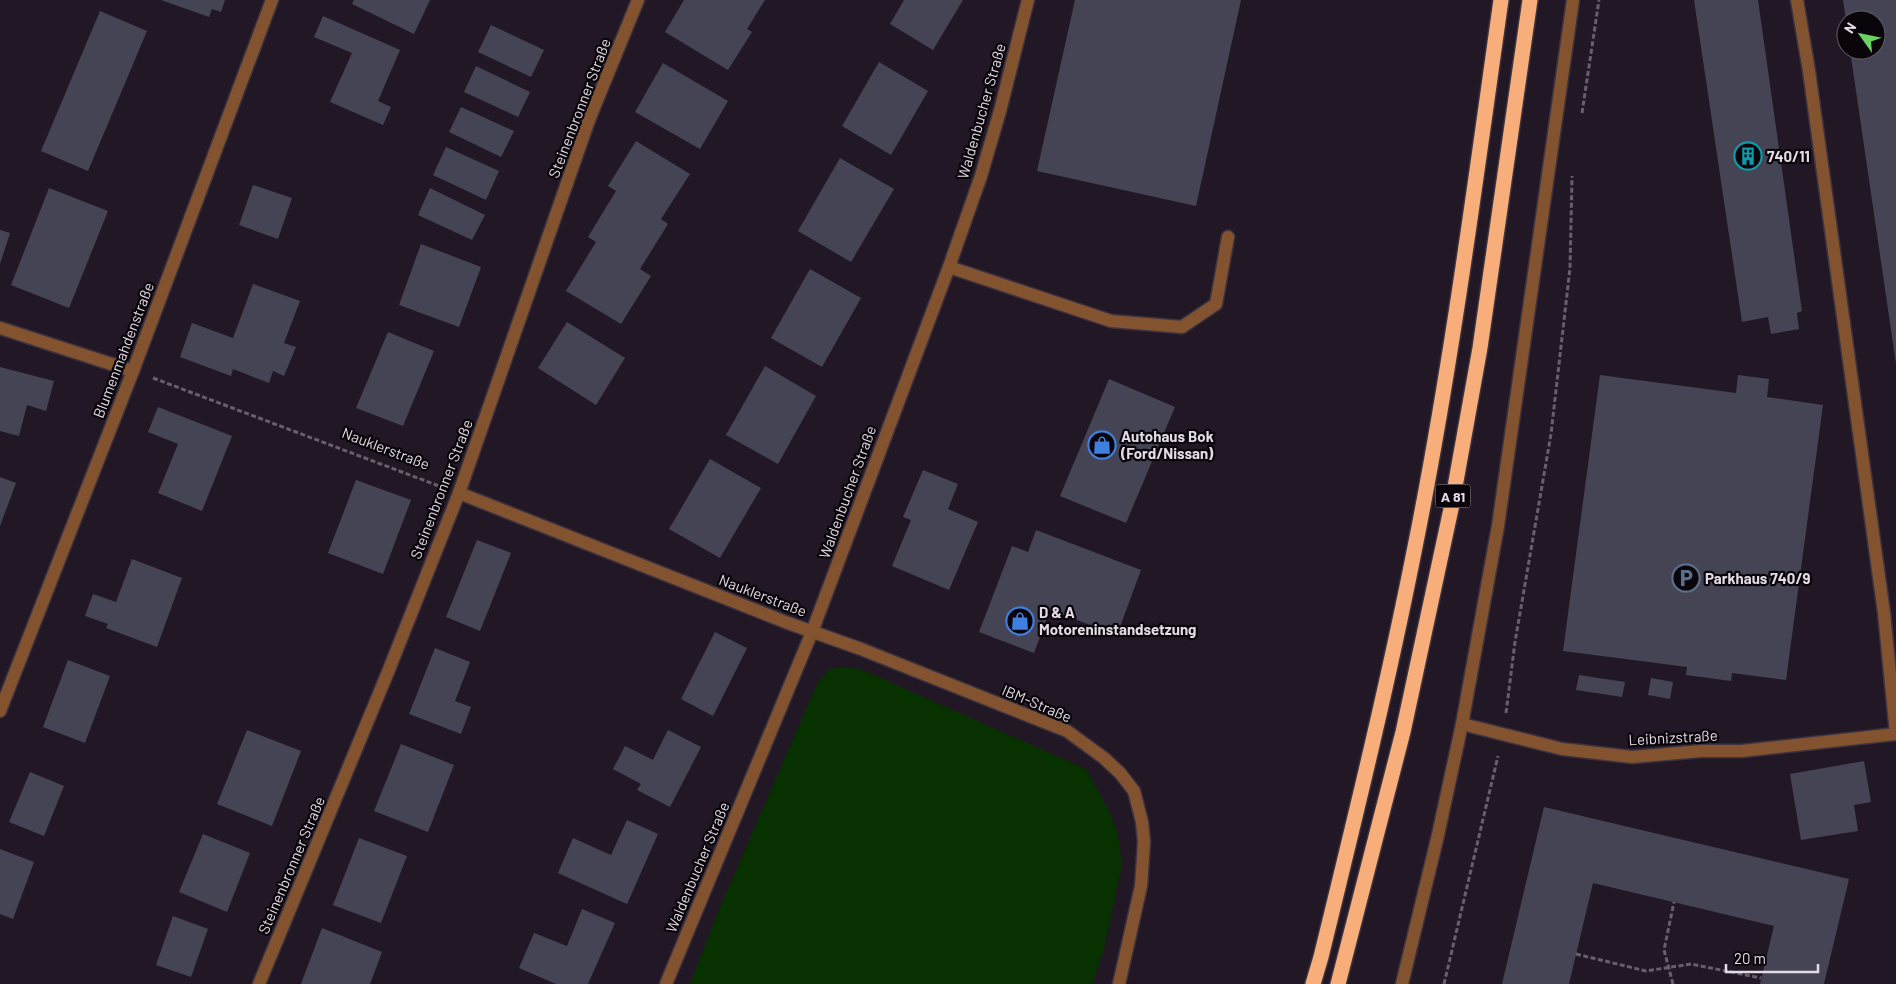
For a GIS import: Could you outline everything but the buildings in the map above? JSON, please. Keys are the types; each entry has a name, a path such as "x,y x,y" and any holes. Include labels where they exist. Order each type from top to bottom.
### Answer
{"highway":[{"name":"A 81","path":"1313,984 1388,677 1415,550 1450,359 1501,0"},
{"name":"A 81","path":"1338,984 1403,732 1451,510 1481,338 1530,0"}],"street":[{"name":"Blumenmahdenstraße","path":"0,711 3,692 133,371 272,0"},
{"name":"Steinenbronner Straße","path":"259,984 388,672 459,493 589,120 638,0"},
{"name":"Waldenbucher Straße","path":"666,984 812,632 949,267 1000,111 1028,0"},
{"path":"1402,984 1462,724 1498,526 1573,0"},
{"path":"1797,0 1890,611 1896,734"},
{"path":"949,267 1111,321 1182,327 1216,304 1228,236"},
{"path":"0,328 133,371"},
{"name":"Nauklerstraße","path":"459,493 812,632"},
{"name":"IBM-Straße","path":"812,632 1067,731 1104,758 1120,773 1134,791 1142,822 1144,842 1141,886 1119,984"},
{"name":"Leibnizstraße","path":"1462,724 1562,749 1632,757 1701,751 1742,751 1896,734"}],"path":[{"path":"1581,119 1599,0"},
{"path":"1444,984 1503,734 1515,642 1551,434 1570,268 1574,166"},
{"name":"Nauklerstraße","path":"133,371 459,493"},
{"path":"1672,984 1664,950 1674,902"},
{"path":"1576,954 1646,971 1691,964 1761,978"}],"green space":[{"path":"841,667 860,669 1086,769 1108,809 1118,835 1122,864 1104,949 1092,984 690,984 716,917 817,684 828,670"}],"place":[{"name":"740/11","path":"1748,156"},
{"name":"Autohaus Bok (Ford/Nissan)","path":"1102,445"},
{"name":"Parkhaus 740/9","path":"1686,578"},
{"name":"D & A Motoreninstandsetzung","path":"1020,621"}]}
